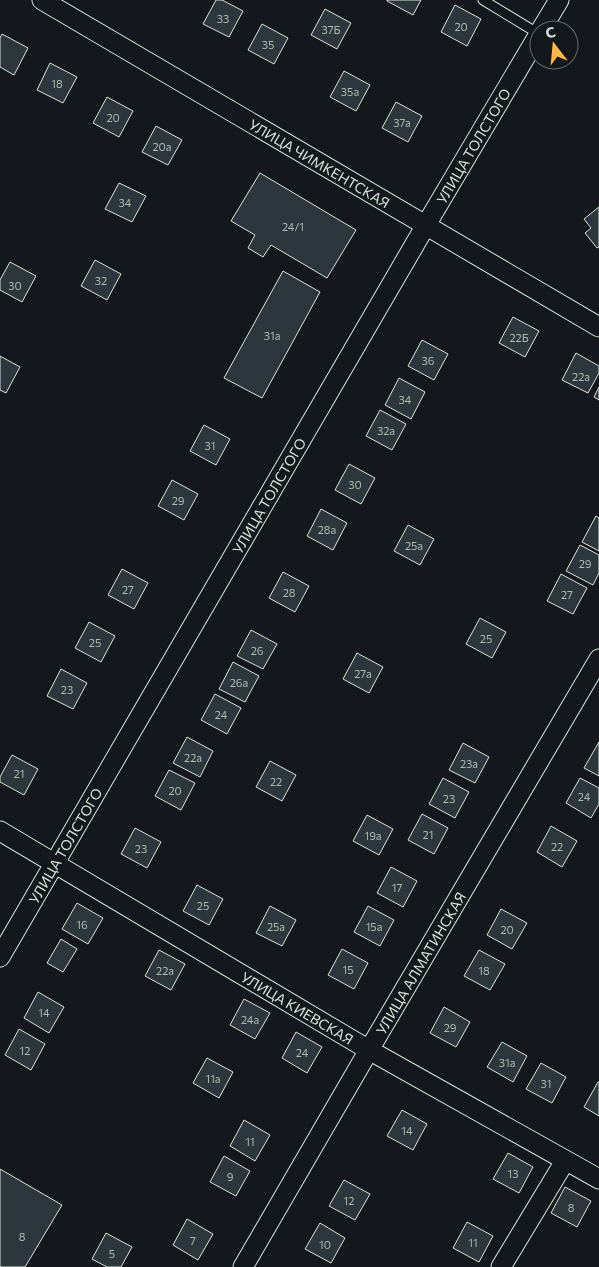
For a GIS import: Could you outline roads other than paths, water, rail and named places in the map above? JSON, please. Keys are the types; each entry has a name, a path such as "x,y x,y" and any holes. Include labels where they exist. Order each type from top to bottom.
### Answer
{"street":[{"name":"УЛИЦА ЧИМКЕНТСКАЯ","path":"42,0 599,326"},
{"path":"547,20 559,0"},
{"name":"УЛИЦА ТОЛСТОГО","path":"0,958 529,51"},
{"name":"УЛИЦА АЛМАТИНСКАЯ","path":"244,1267 369,1050 599,660"},
{"name":"УЛИЦА КИЕВСКАЯ","path":"0,831 369,1050 599,1179"},
{"path":"501,1267 565,1161"}],"lane":[{"path":"483,0 529,28"}]}
